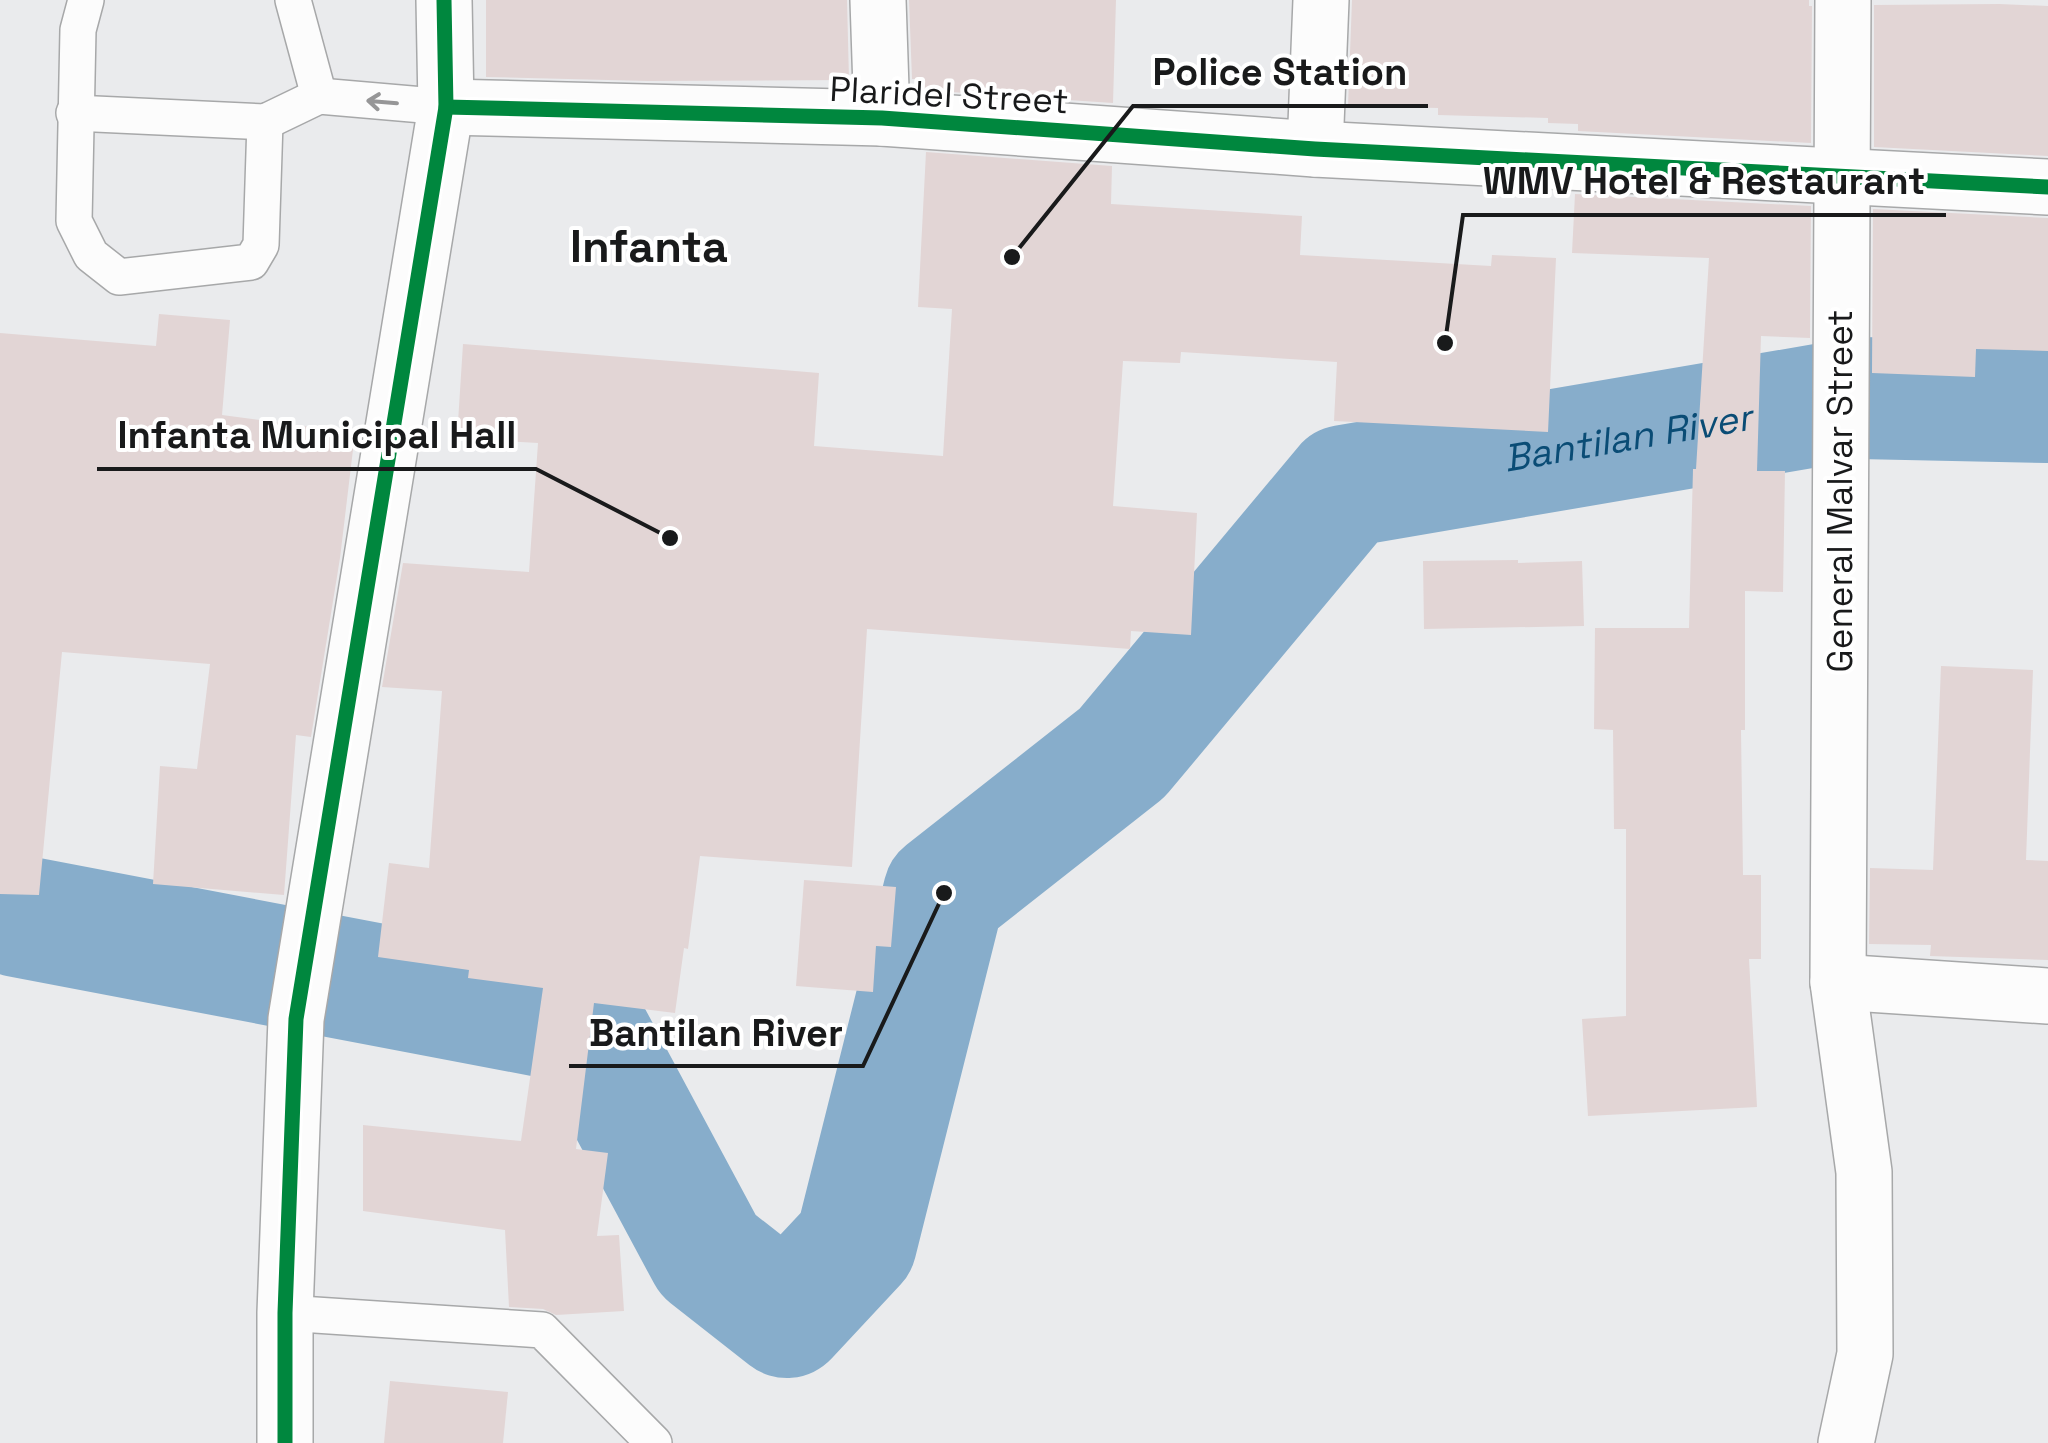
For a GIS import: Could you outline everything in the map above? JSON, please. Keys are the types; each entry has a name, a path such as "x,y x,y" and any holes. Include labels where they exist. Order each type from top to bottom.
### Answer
{"street":[{"path":"285,1443 285,1313 296,1020 446,108 444,0"},
{"path":"878,0 882,118"},
{"path":"1315,149 1322,0"},
{"name":"General Malvar Street","path":"1842,0 1838,982 1864,1172 1865,1354 1846,1443"},
{"name":"Plaridel Street","path":"446,108 882,118 1315,149 2048,187"},
{"path":"1838,982 2048,996"}],"lane":[{"path":"86,0 78,30 74,221 90,256 118,278 251,262 262,245 265,122"},
{"path":"293,0 319,96"},
{"path":"74,114 265,122 319,96 446,108"},
{"path":"285,1313 542,1330 654,1443"}],"building":[{"path":"486,0 847,0 849,80 486,77"},
{"path":"909,0 1116,0 1113,103 921,90 922,79 912,79"},
{"path":"1352,0 1809,0 1811,143 1578,131 1578,124 1548,123 1548,118 1438,115 1438,108 1348,106"},
{"path":"1874,5 2048,6 2048,156 1874,147"},
{"path":"926,152 1112,166 1111,204 1302,216 1300,255 1491,266 1492,255 1556,258 1548,432 1334,421 1337,362 1181,352 1180,363 1123,361 1113,506 1197,513 1191,635 1131,631 1130,649 867,629 852,867 700,856 675,1013 594,1003 576,1149 608,1153 597,1236 619,1235 624,1311 556,1315 543,1309 509,1307 505,1230 363,1211 363,1125 521,1141 543,988 468,978 469,970 378,957 389,863 429,868 442,691 382,687 403,563 529,572 538,443 457,438 463,344 819,373 814,446 943,456 952,309 918,307"},
{"path":"1575,194 1811,206 1810,338 1761,336 1757,471 1785,471 1783,592 1745,591 1745,730 1741,730 1743,875 1761,875 1761,959 1749,959 1757,1107 1588,1116 1582,1019 1626,1016 1626,829 1614,829 1613,730 1594,729 1595,628 1689,628 1693,469 1709,258 1572,253"},
{"path":"1873,209 2048,218 2048,351 1976,349 1975,377 1872,373"},
{"path":"159,314 230,320 222,415 355,433 340,558 311,737 296,735 284,895 153,884 160,766 197,769 210,664 62,652 39,895 0,894 0,333 156,346"},
{"path":"1423,561 1582,561 1584,626 1424,629"},
{"path":"1941,666 2033,670 2026,860 2048,861 2048,960 1930,956 1931,945 1869,944 1870,868 1933,870"},
{"path":"804,880 896,887 891,947 876,946 873,992 796,986"},
{"path":"390,1381 508,1392 503,1443 384,1443"}],"waterway":[{"name":"Bantilan River","path":"0,907 18,916 584,1024 708,1255 787,1317 856,1243 944,893 1122,753 1345,486 1860,398 2048,402"}],"cycle path":[{"path":"285,1443 285,1313 296,1019 446,107 444,0"},
{"path":"446,107 882,118 1315,149 2048,187"}],"place":[{"name":"Police Station","path":"1012,257"},
{"name":"WMV Hotel & Restaurant","path":"1445,343"},
{"name":"Infanta Municipal Hall","path":"670,538"},
{"name":"Bantilan River","path":"944,893"}],"district":[{"name":"Infanta","path":"649,246"}]}
